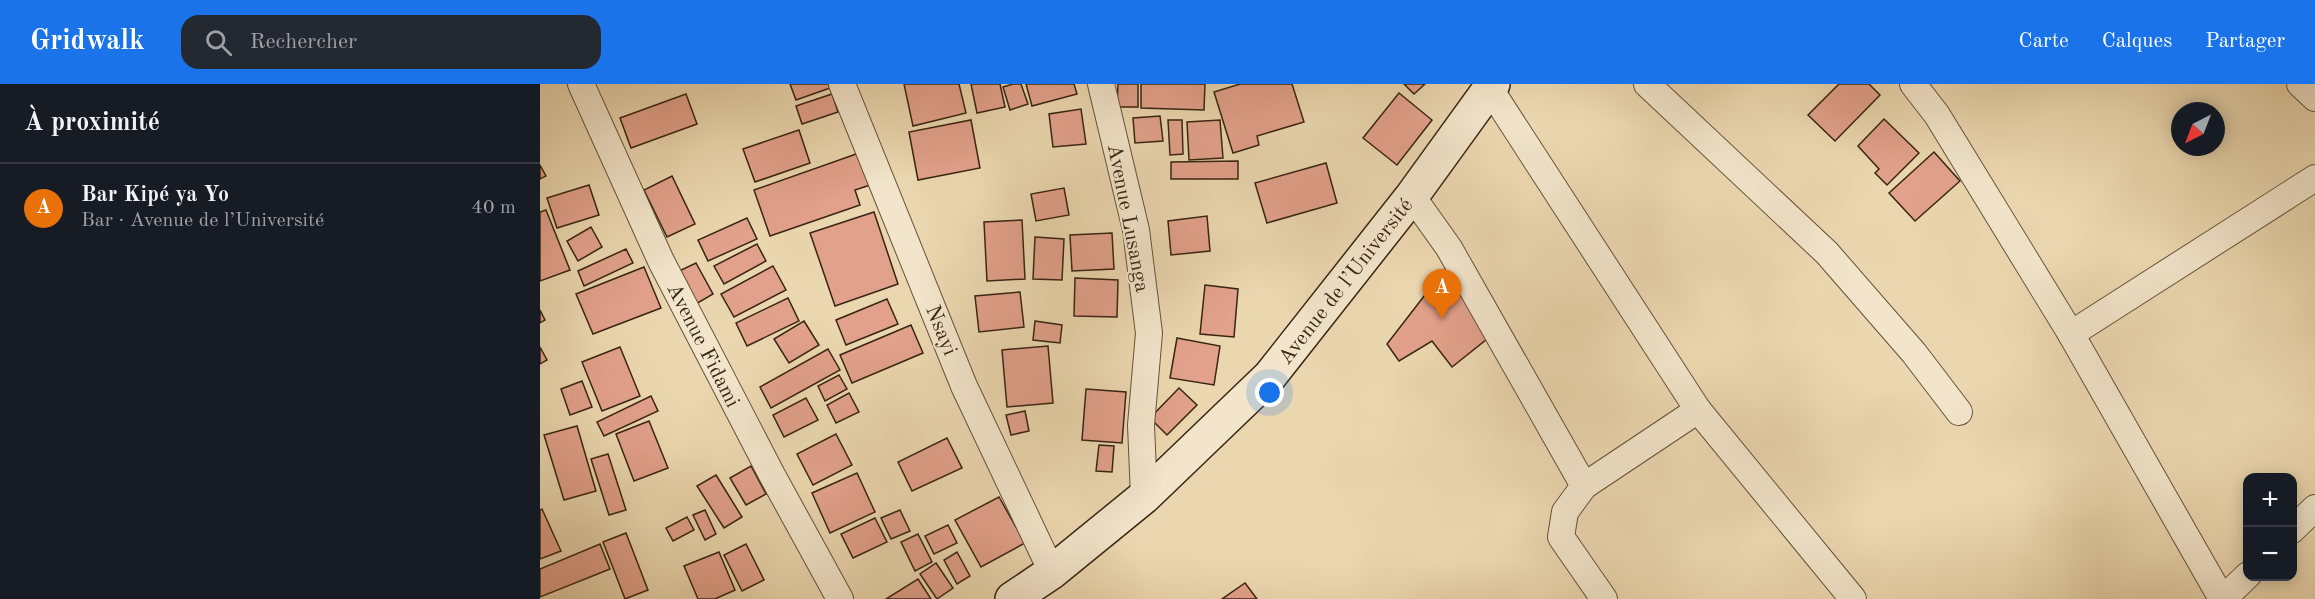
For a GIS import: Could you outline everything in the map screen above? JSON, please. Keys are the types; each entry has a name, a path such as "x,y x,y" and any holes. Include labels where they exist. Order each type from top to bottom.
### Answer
{"main road":[{"name":"Avenue de l’Université","path":"1012,599 1052,572 1144,497 1270,376 1412,196 1492,86"}],"street":[{"name":"Avenue Fidami","path":"581,84 661,261 772,475 840,599"},
{"name":"Nsayi","path":"842,84 964,386 1052,572"},
{"name":"Avenue Lusanga","path":"1101,84 1136,230 1149,333 1141,426 1144,497"},
{"path":"1647,84 1827,254 1914,353 1959,412"},
{"path":"1913,84 1937,115 2071,334 2223,599 2243,579"},
{"path":"2300,84 2315,98"},
{"path":"1492,86 1698,410 1853,599"},
{"path":"2071,334 2315,178"},
{"path":"1412,196 1449,248 1584,486"},
{"path":"1604,599 1561,537 1565,512 1584,486 1698,410"},
{"path":"2295,527 2315,508"}],"building":[{"path":"790,84 829,84 830,88 796,100"},
{"path":"904,84 959,84 966,113 913,126"},
{"path":"971,84 1000,84 1005,107 977,113"},
{"path":"1021,84 1028,104 1010,110 1003,87"},
{"path":"1026,84 1074,84 1077,94 1032,106"},
{"path":"1118,84 1138,84 1138,107 1117,107"},
{"path":"1141,84 1205,84 1204,110 1141,108"},
{"path":"1240,84 1292,84 1304,122 1257,136 1259,145 1233,153 1214,92"},
{"path":"1404,84 1425,84 1414,94"},
{"path":"1839,84 1869,84 1880,95 1835,141 1808,115"},
{"path":"1399,93 1432,120 1397,165 1363,138"},
{"path":"686,94 697,124 631,148 620,118"},
{"path":"832,94 838,112 802,124 796,106"},
{"path":"1081,109 1086,144 1053,147 1049,114"},
{"path":"1160,116 1163,141 1135,143 1133,118"},
{"path":"1884,119 1919,153 1887,185 1875,173 1879,169 1858,146"},
{"path":"971,120 980,168 918,180 909,132"},
{"path":"1168,120 1182,120 1183,154 1170,155"},
{"path":"1220,120 1223,158 1189,160 1187,122"},
{"path":"799,130 810,163 755,182 743,149"},
{"path":"1934,152 1960,181 1915,221 1889,193"},
{"path":"859,153 870,185 855,190 860,205 770,236 754,190"},
{"path":"1238,161 1238,179 1171,179 1171,162"},
{"path":"1326,163 1337,203 1267,223 1255,183"},
{"path":"540,165 546,176 540,179"},
{"path":"672,176 695,224 667,237 644,190"},
{"path":"589,185 599,215 557,228 547,198"},
{"path":"1064,188 1069,215 1036,221 1031,194"},
{"path":"546,210 570,270 540,281 540,212"},
{"path":"874,212 898,284 835,306 810,233"},
{"path":"1207,216 1210,251 1171,255 1168,221"},
{"path":"747,218 757,239 708,261 698,240"},
{"path":"1022,220 1025,279 987,281 984,222"},
{"path":"591,227 602,247 578,261 567,241"},
{"path":"1112,233 1114,269 1072,271 1070,235"},
{"path":"1035,237 1064,239 1062,280 1033,279"},
{"path":"757,244 766,261 724,284 714,266"},
{"path":"626,249 633,263 584,286 578,271"},
{"path":"696,263 713,294 696,304 679,271"},
{"path":"773,266 786,290 734,317 721,294"},
{"path":"644,267 661,308 593,334 576,294"},
{"path":"1445,269 1492,335 1452,367 1432,341 1399,361 1387,344"},
{"path":"1075,278 1118,280 1117,317 1074,316"},
{"path":"1205,285 1238,289 1234,337 1200,334"},
{"path":"1020,292 1024,327 979,332 975,296"},
{"path":"788,298 799,321 747,346 736,323"},
{"path":"887,299 898,324 846,345 836,320"},
{"path":"540,310 545,320 540,323"},
{"path":"804,321 819,345 789,363 774,339"},
{"path":"1035,321 1062,325 1060,343 1033,340"},
{"path":"911,325 923,353 852,383 840,355"},
{"path":"1177,338 1220,346 1214,385 1170,378"},
{"path":"1048,346 1053,403 1007,407 1002,350"},
{"path":"540,347 547,360 540,364"},
{"path":"620,347 640,396 602,411 582,362"},
{"path":"828,349 840,370 771,408 760,387"},
{"path":"839,375 847,389 825,401 818,386"},
{"path":"582,381 592,407 570,415 561,389"},
{"path":"1179,388 1197,405 1167,435 1150,418"},
{"path":"1086,389 1126,392 1122,443 1082,440"},
{"path":"849,393 859,412 836,423 827,405"},
{"path":"651,396 658,411 604,436 597,422"},
{"path":"806,398 818,420 784,437 773,415"},
{"path":"1025,411 1029,431 1011,435 1006,415"},
{"path":"649,421 668,468 634,481 616,434"},
{"path":"577,426 596,491 564,500 544,435"},
{"path":"836,434 852,465 813,485 797,454"},
{"path":"947,438 962,468 912,491 898,462"},
{"path":"1099,445 1114,446 1112,472 1096,471"},
{"path":"608,454 626,510 609,515 591,459"},
{"path":"751,466 766,494 746,505 730,478"},
{"path":"857,473 875,512 830,533 812,493"},
{"path":"716,475 742,517 724,528 697,486"},
{"path":"999,497 1025,543 981,567 955,520"},
{"path":"542,509 561,551 540,559 540,510"},
{"path":"705,510 716,534 705,540 693,515"},
{"path":"900,510 910,531 891,539 881,518"},
{"path":"687,517 694,530 673,541 666,528"},
{"path":"875,518 887,542 853,558 841,534"},
{"path":"948,525 957,543 934,554 925,536"},
{"path":"626,533 648,590 625,599 603,542"},
{"path":"918,534 932,562 915,571 901,542"},
{"path":"600,544 610,569 540,597 540,569"},
{"path":"746,544 764,580 742,591 724,555"},
{"path":"719,552 735,590 715,599 698,599 684,566"},
{"path":"957,552 970,576 957,584 944,560"},
{"path":"936,563 953,588 937,599 920,574"},
{"path":"918,579 931,599 886,599"},
{"path":"1245,583 1257,599 1222,599"}],"place":[{"name":"Bar Kipé ya Yo","path":"1442,319"}]}
